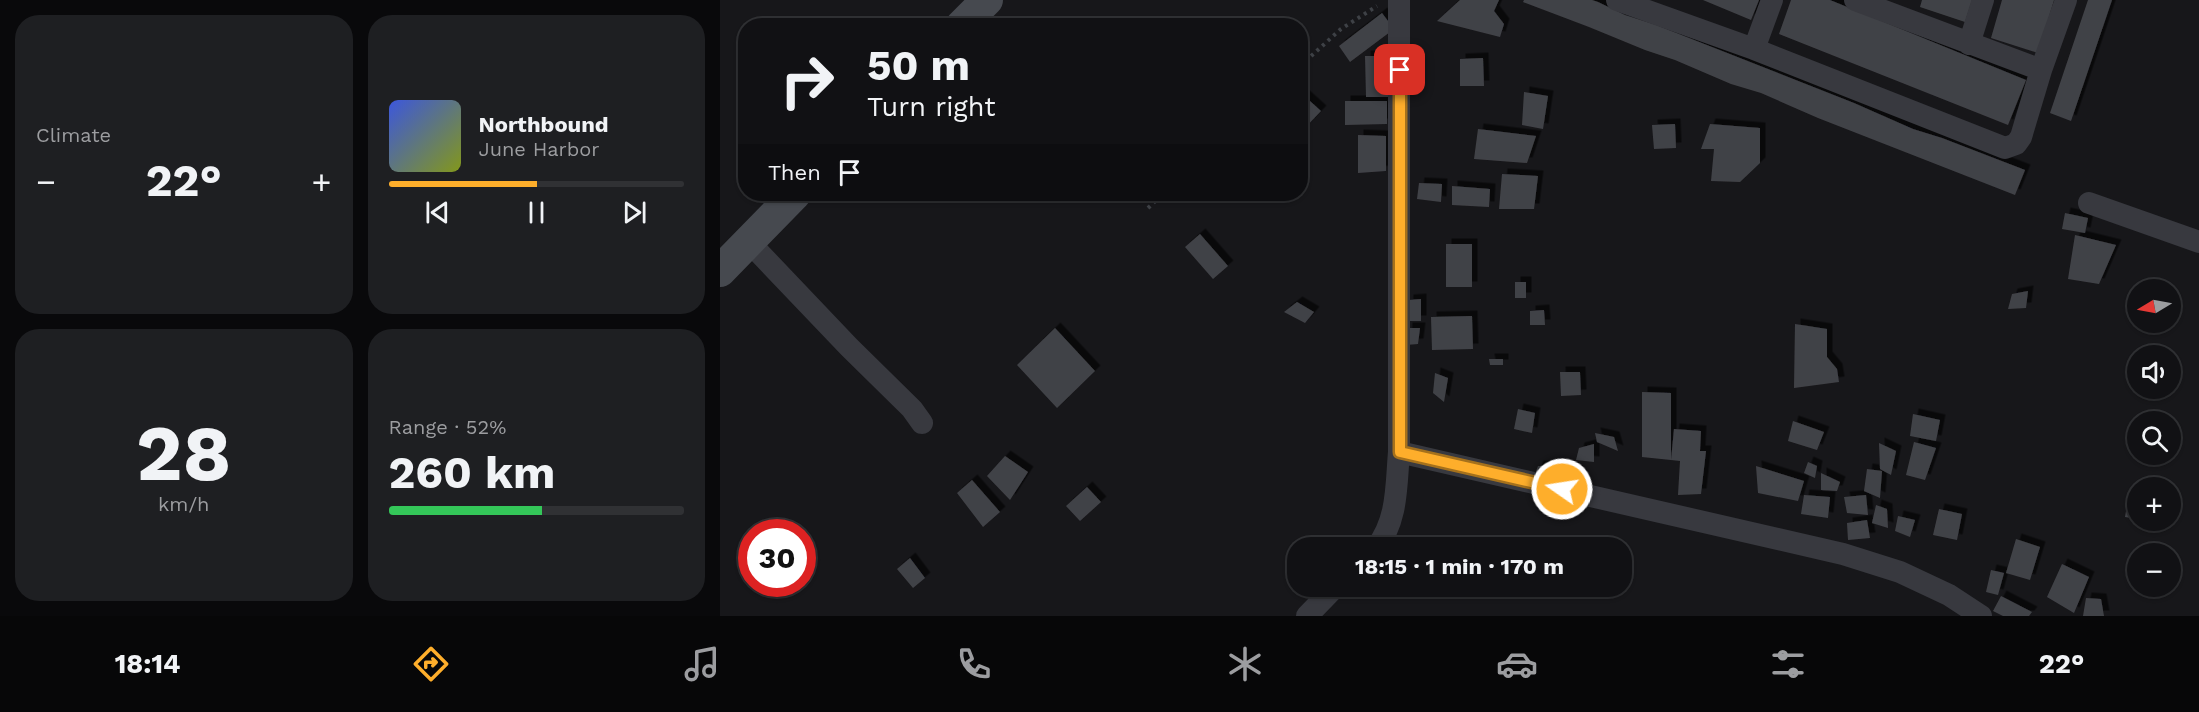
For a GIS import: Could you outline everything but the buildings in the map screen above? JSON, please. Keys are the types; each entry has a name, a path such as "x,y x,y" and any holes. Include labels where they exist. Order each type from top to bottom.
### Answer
{"main road":[{"path":"969,18 987,0"},
{"path":"720,271 788,201"}],"street":[{"path":"1617,0 1754,49 2005,148 2016,144 2020,136 2066,0"},
{"path":"1754,49 1772,0"},
{"path":"1855,0 1898,8 1969,44 2041,70"},
{"path":"1969,44 1983,0"},
{"path":"1383,537 1389,528 1395,508 1400,452 1400,47 1389,2"},
{"path":"2090,203 2199,242"},
{"path":"748,241 912,409 922,423"},
{"path":"1400,452 1843,554 1900,572 1949,594 1981,616"},
{"path":"1307,616 1325,597"}],"path":[{"path":"1308,59 1341,29 1389,2"},
{"path":"1148,208 1156,201"}],"route":[{"path":"1400,70 1400,452 1562,489"}]}
